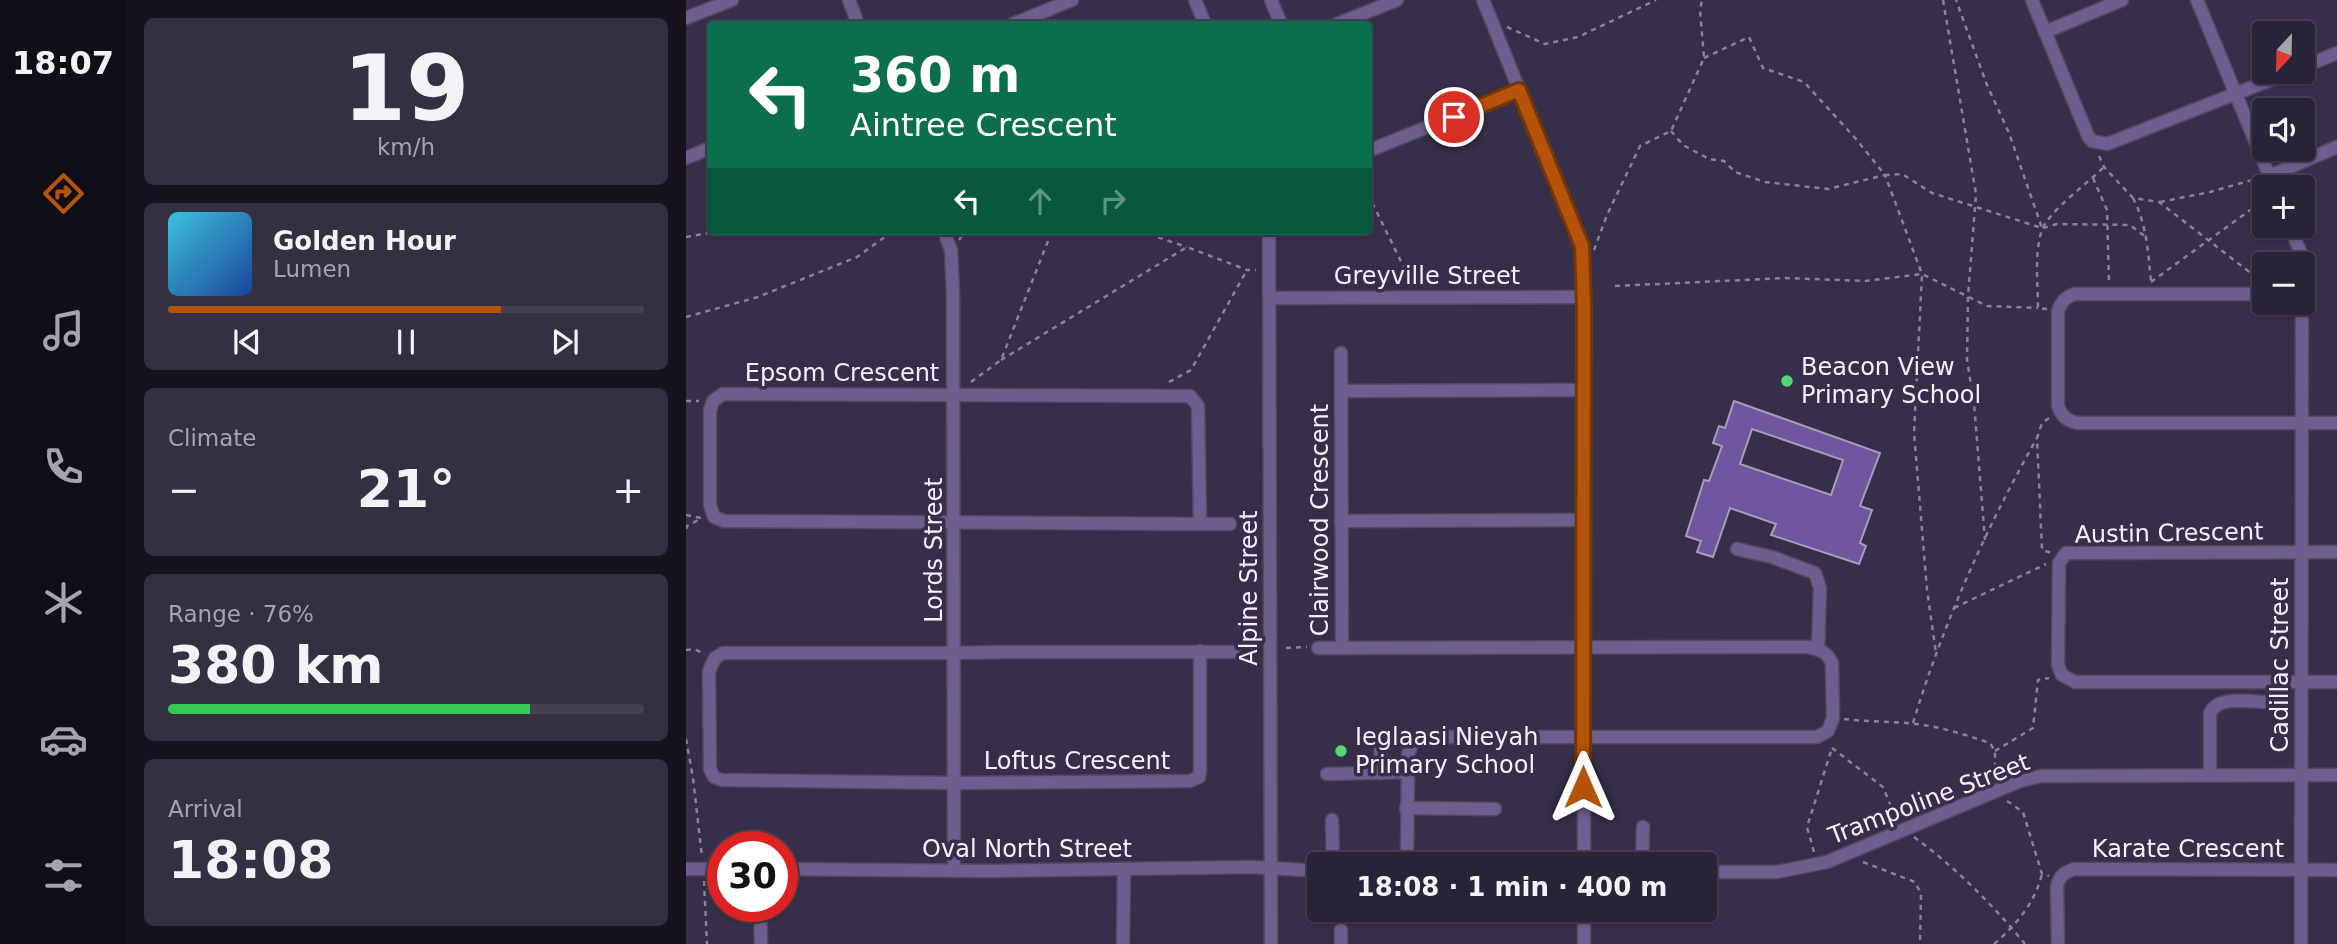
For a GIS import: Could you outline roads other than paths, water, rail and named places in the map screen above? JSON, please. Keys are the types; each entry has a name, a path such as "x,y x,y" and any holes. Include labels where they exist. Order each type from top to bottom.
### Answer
{"street":[{"path":"686,18 732,0"},
{"path":"849,0 857,21"},
{"path":"1020,21 1072,0"},
{"path":"1195,0 1204,21"},
{"path":"1271,0 1280,21"},
{"path":"1344,21 1397,0"},
{"path":"1483,0 1582,246 1584,852"},
{"path":"2032,0 2092,141 2106,144 2261,84"},
{"path":"2045,32 2122,0"},
{"path":"2197,0 2268,175"},
{"path":"2315,62 2337,53"},
{"path":"1372,149 1519,90"},
{"path":"2284,175 2337,147"},
{"path":"686,158 707,149"},
{"name":"Lords Street","path":"945,235 953,263 955,394 954,871"},
{"name":"Alpine Street","path":"1269,235 1270,944"},
{"path":"2252,294 2075,293 2069,296 2063,300 2058,311 2060,412 2067,420 2077,423 2337,423"},
{"name":"Greyville Street","path":"1270,298 1584,297"},
{"name":"Cadillac Street","path":"2301,944 2302,315"},
{"name":"Clairwood Crescent","path":"1341,353 1342,648"},
{"name":"Clairwood Crescent","path":"1341,391 1583,390"},
{"name":"Epsom Crescent","path":"955,394 723,394 713,401 709,410 710,505 714,517 724,522 955,523"},
{"path":"955,394 1190,396 1198,406 1200,524"},
{"path":"1341,521 1583,520"},
{"path":"955,523 1230,524"},
{"path":"1407,852 1408,755 1412,744 1421,737 1817,737 1828,731 1833,718 1832,663 1829,655 1818,649 1820,588 1815,573 1772,557 1737,549"},
{"name":"Austin Crescent","path":"2301,682 2075,681 2062,675 2058,665 2059,563 2062,556 2071,551 2337,552"},
{"name":"Clairwood Crescent","path":"1316,648 1818,649"},
{"path":"955,783 722,780 714,777 710,769 709,671 715,658 730,652 1233,652"},
{"name":"Loftus Crescent","path":"955,783 1195,780 1200,771 1200,652"},
{"path":"2301,682 2337,682"},
{"path":"2210,774 2212,708 2222,702 2268,702"},
{"path":"1380,773 1381,737"},
{"path":"1327,774 1408,772"},
{"name":"Trampoline Street","path":"1717,872 1777,872 1818,864 2021,781 2041,776 2337,775"},
{"path":"1406,808 1495,808"},
{"path":"1332,820 1333,852"},
{"path":"1642,852 1643,827"},
{"name":"Oval North Street","path":"798,869 954,871 1252,867 1271,870"},
{"path":"686,869 707,869"},
{"path":"1124,870 1124,944"},
{"path":"1271,870 1307,871"},
{"name":"Karate Crescent","path":"2057,944 2057,886 2064,873 2074,870 2337,870"},
{"path":"760,922 761,944"},
{"path":"1584,922 1584,944"}],"place":[{"name":"Beacon View Primary School","path":"1787,381"},
{"name":"Ieglaasi Nieyah Primary School","path":"1341,751"}]}
